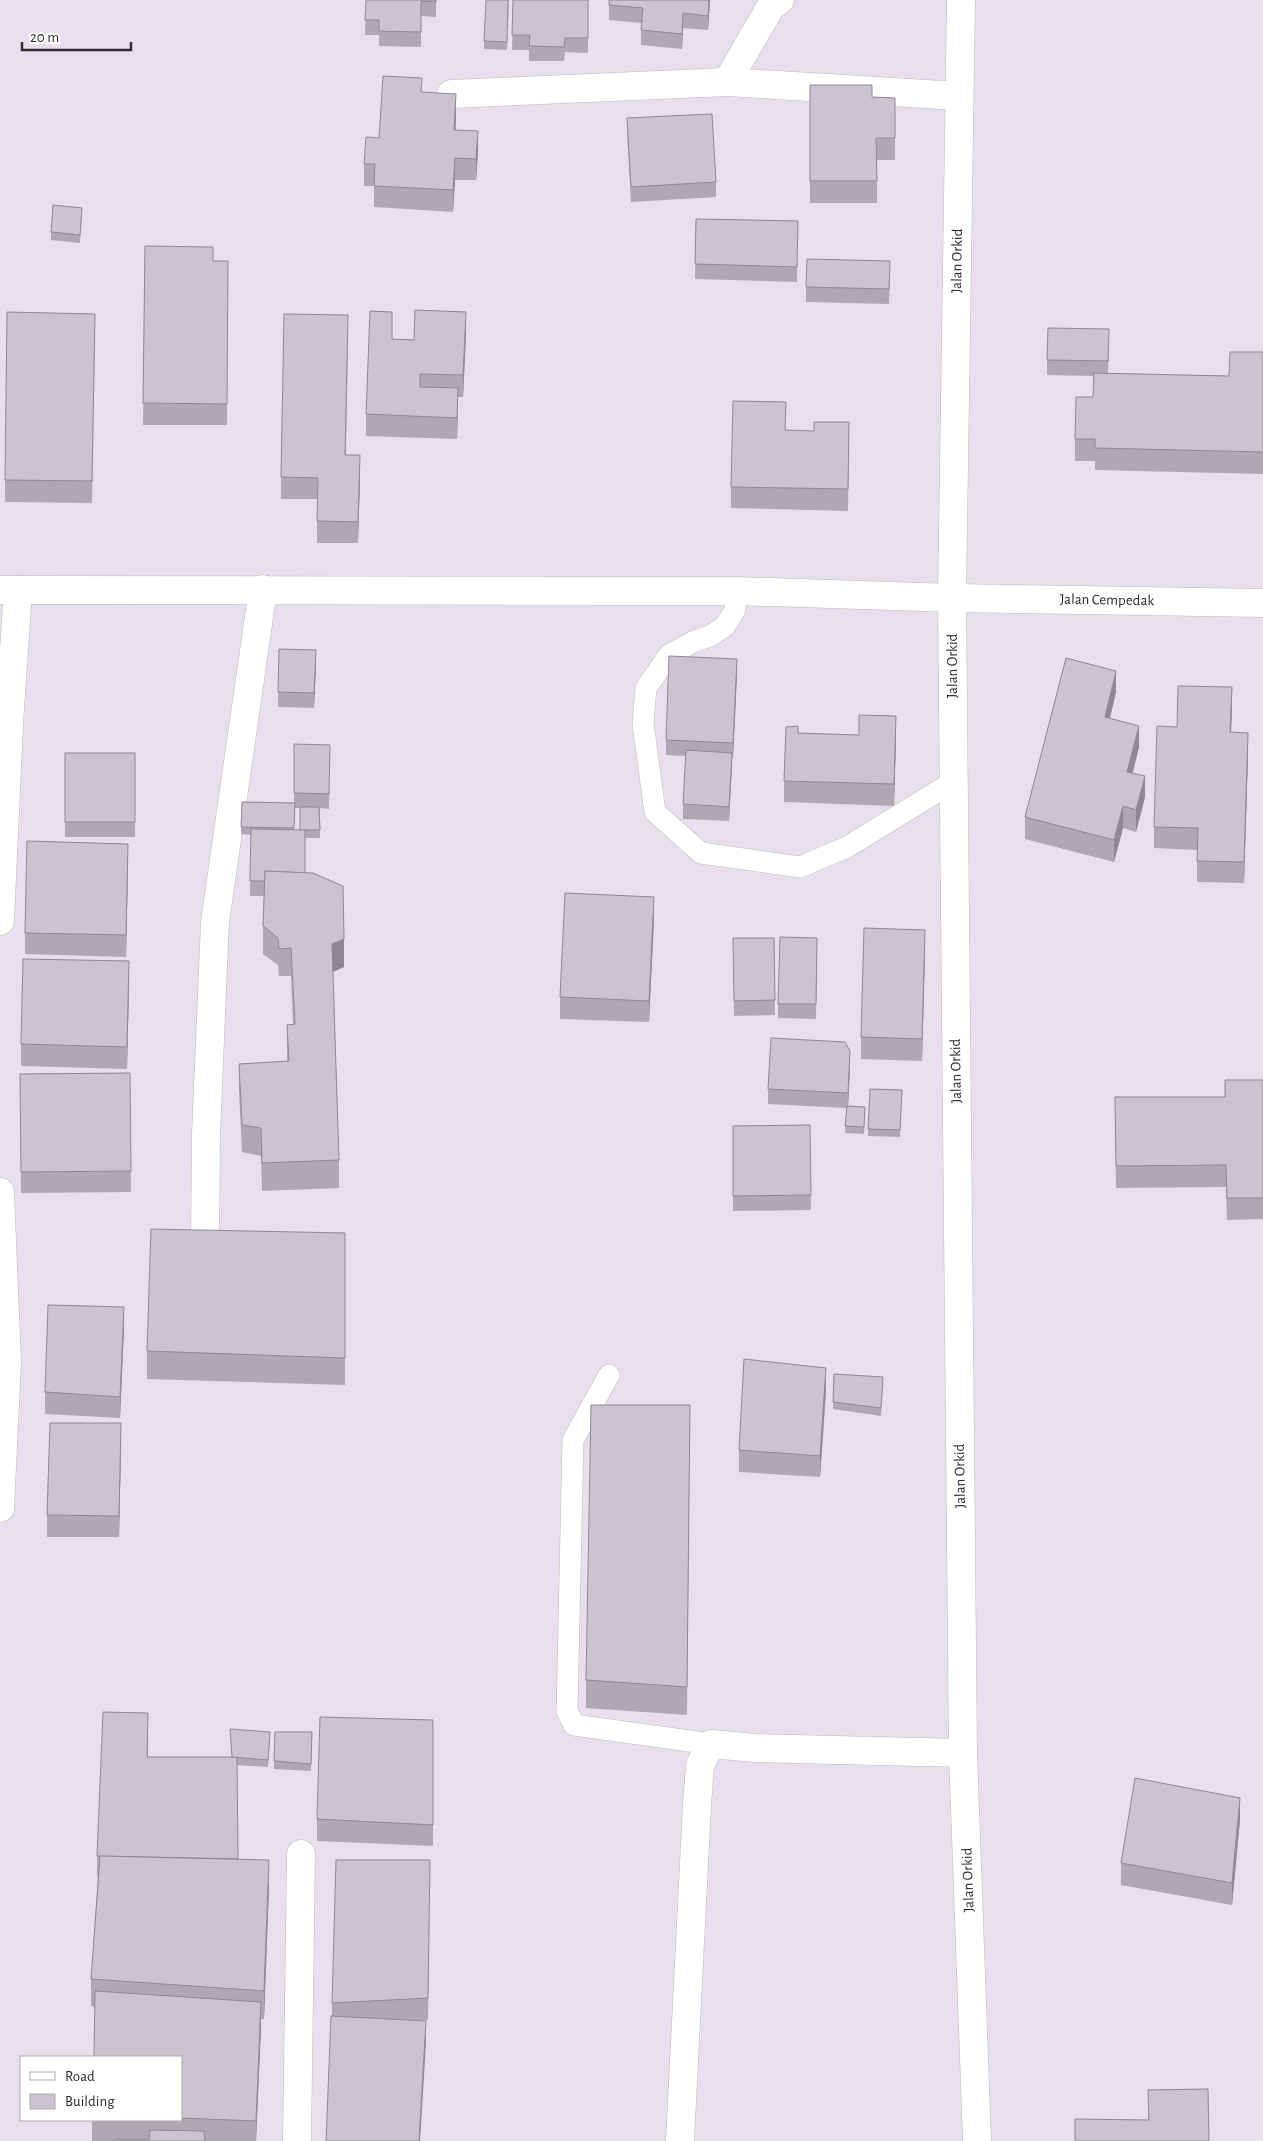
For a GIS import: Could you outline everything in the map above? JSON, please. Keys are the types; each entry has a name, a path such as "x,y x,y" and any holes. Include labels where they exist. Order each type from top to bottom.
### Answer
{"street":[{"path":"727,82 771,6 780,0"},
{"name":"Jalan Orkid","path":"961,0 952,598 953,782 963,1753 977,2141"},
{"path":"451,94 727,82 959,96"},
{"path":"205,1244 206,1134 215,922 263,589"},
{"name":"Jalan Cempedak","path":"9,590 263,589 736,592 1263,603"},
{"path":"0,921 9,590"},
{"path":"0,1192 4,1363 0,1508"},
{"path":"680,2141 700,1765 710,1744 756,1748 963,1753"},
{"path":"297,2141 301,1854"}],"lane":[{"path":"736,592 735,610 725,626 710,636 693,642 669,655 646,688 644,724 655,812 701,853 800,866 847,846 953,782"},
{"path":"609,1375 573,1440 567,1710 574,1725 710,1744"}],"building":[{"path":"366,0 436,0 436,2 421,1 421,32 379,31 379,20 365,20"},
{"path":"486,0 508,0 507,42 484,41"},
{"path":"513,0 588,0 588,38 565,38 564,47 529,46 530,35 512,35"},
{"path":"609,0 709,0 708,16 683,13 682,34 641,30 643,8 609,5"},
{"path":"383,76 422,78 421,92 456,94 454,130 478,131 476,159 455,158 453,190 374,186 375,164 364,164 366,137 379,138"},
{"path":"810,85 872,85 872,97 895,98 895,138 876,138 877,181 810,181"},
{"path":"712,114 716,182 631,187 627,118"},
{"path":"53,205 82,208 80,235 51,232"},
{"path":"696,219 798,221 797,267 695,264"},
{"path":"145,246 213,247 213,261 228,261 227,404 143,403"},
{"path":"807,259 890,261 889,289 806,287"},
{"path":"415,310 466,312 463,375 420,374 420,387 458,388 457,418 366,414 370,311 392,312 392,339 414,340"},
{"path":"7,312 95,314 92,481 5,480"},
{"path":"284,314 348,315 345,455 360,455 358,522 317,521 318,478 281,477"},
{"path":"1048,328 1109,329 1108,361 1047,360"},
{"path":"1230,352 1263,352 1263,452 1095,448 1095,439 1075,439 1076,397 1093,397 1094,373 1229,376"},
{"path":"733,401 786,402 785,430 814,431 814,422 849,422 848,489 731,487"},
{"path":"279,649 316,650 314,693 278,692"},
{"path":"669,656 737,659 733,743 666,740"},
{"path":"1066,658 1116,671 1105,717 1139,726 1127,772 1145,776 1136,810 1123,806 1114,840 1025,817"},
{"path":"1178,686 1232,687 1230,732 1248,733 1244,862 1197,861 1198,828 1154,827 1157,726 1177,727"},
{"path":"859,715 896,716 894,784 784,781 786,727 798,726 798,733 859,735"},
{"path":"294,744 330,745 329,794 294,793"},
{"path":"686,750 732,753 729,807 683,804"},
{"path":"65,753 135,753 135,822 65,822"},
{"path":"242,802 295,803 294,828 241,827"},
{"path":"300,807 319,807 320,830 300,830"},
{"path":"251,829 305,830 305,873 265,871 265,881 250,881"},
{"path":"27,841 128,844 126,935 25,933"},
{"path":"265,871 313,873 343,886 344,939 332,944 339,1160 262,1163 261,1128 242,1125 239,1064 289,1061 287,1025 295,1024 291,948 279,949 278,938 263,926"},
{"path":"565,893 654,897 649,1001 560,997"},
{"path":"864,928 925,930 922,1039 861,1037"},
{"path":"780,937 817,938 816,1004 778,1004"},
{"path":"733,938 774,938 775,1000 734,1001"},
{"path":"23,959 129,961 127,1047 21,1044"},
{"path":"771,1038 845,1042 850,1051 848,1093 768,1089"},
{"path":"130,1073 131,1171 21,1172 20,1074"},
{"path":"1225,1080 1263,1080 1263,1198 1227,1198 1226,1165 1116,1166 1115,1097 1225,1097"},
{"path":"870,1089 902,1090 900,1130 868,1129"},
{"path":"847,1106 865,1107 864,1127 845,1126"},
{"path":"810,1125 811,1195 733,1196 733,1126"},
{"path":"151,1229 345,1233 345,1358 147,1351"},
{"path":"48,1305 124,1307 120,1397 45,1392"},
{"path":"744,1359 826,1368 820,1456 739,1450"},
{"path":"834,1374 883,1377 881,1408 833,1402"},
{"path":"591,1405 690,1405 687,1687 586,1680"},
{"path":"50,1423 121,1423 119,1516 47,1515"},
{"path":"103,1712 148,1713 147,1757 237,1757 238,1859 97,1856"},
{"path":"320,1717 433,1720 433,1825 317,1819"},
{"path":"230,1729 270,1732 268,1760 232,1757"},
{"path":"275,1732 312,1732 311,1764 274,1761"},
{"path":"1135,1778 1240,1798 1232,1883 1121,1863"},
{"path":"100,1856 269,1860 264,1991 91,1979"},
{"path":"336,1860 430,1860 428,1998 332,2003"},
{"path":"95,1991 261,2002 256,2121 182,2118 182,2056 94,2056"},
{"path":"331,2016 426,2021 419,2141 326,2141"},
{"path":"1208,2089 1209,2141 1075,2141 1075,2119 1149,2120 1148,2090"},
{"path":"150,2130 204,2131 205,2141 115,2141 115,2139 149,2140"}]}
